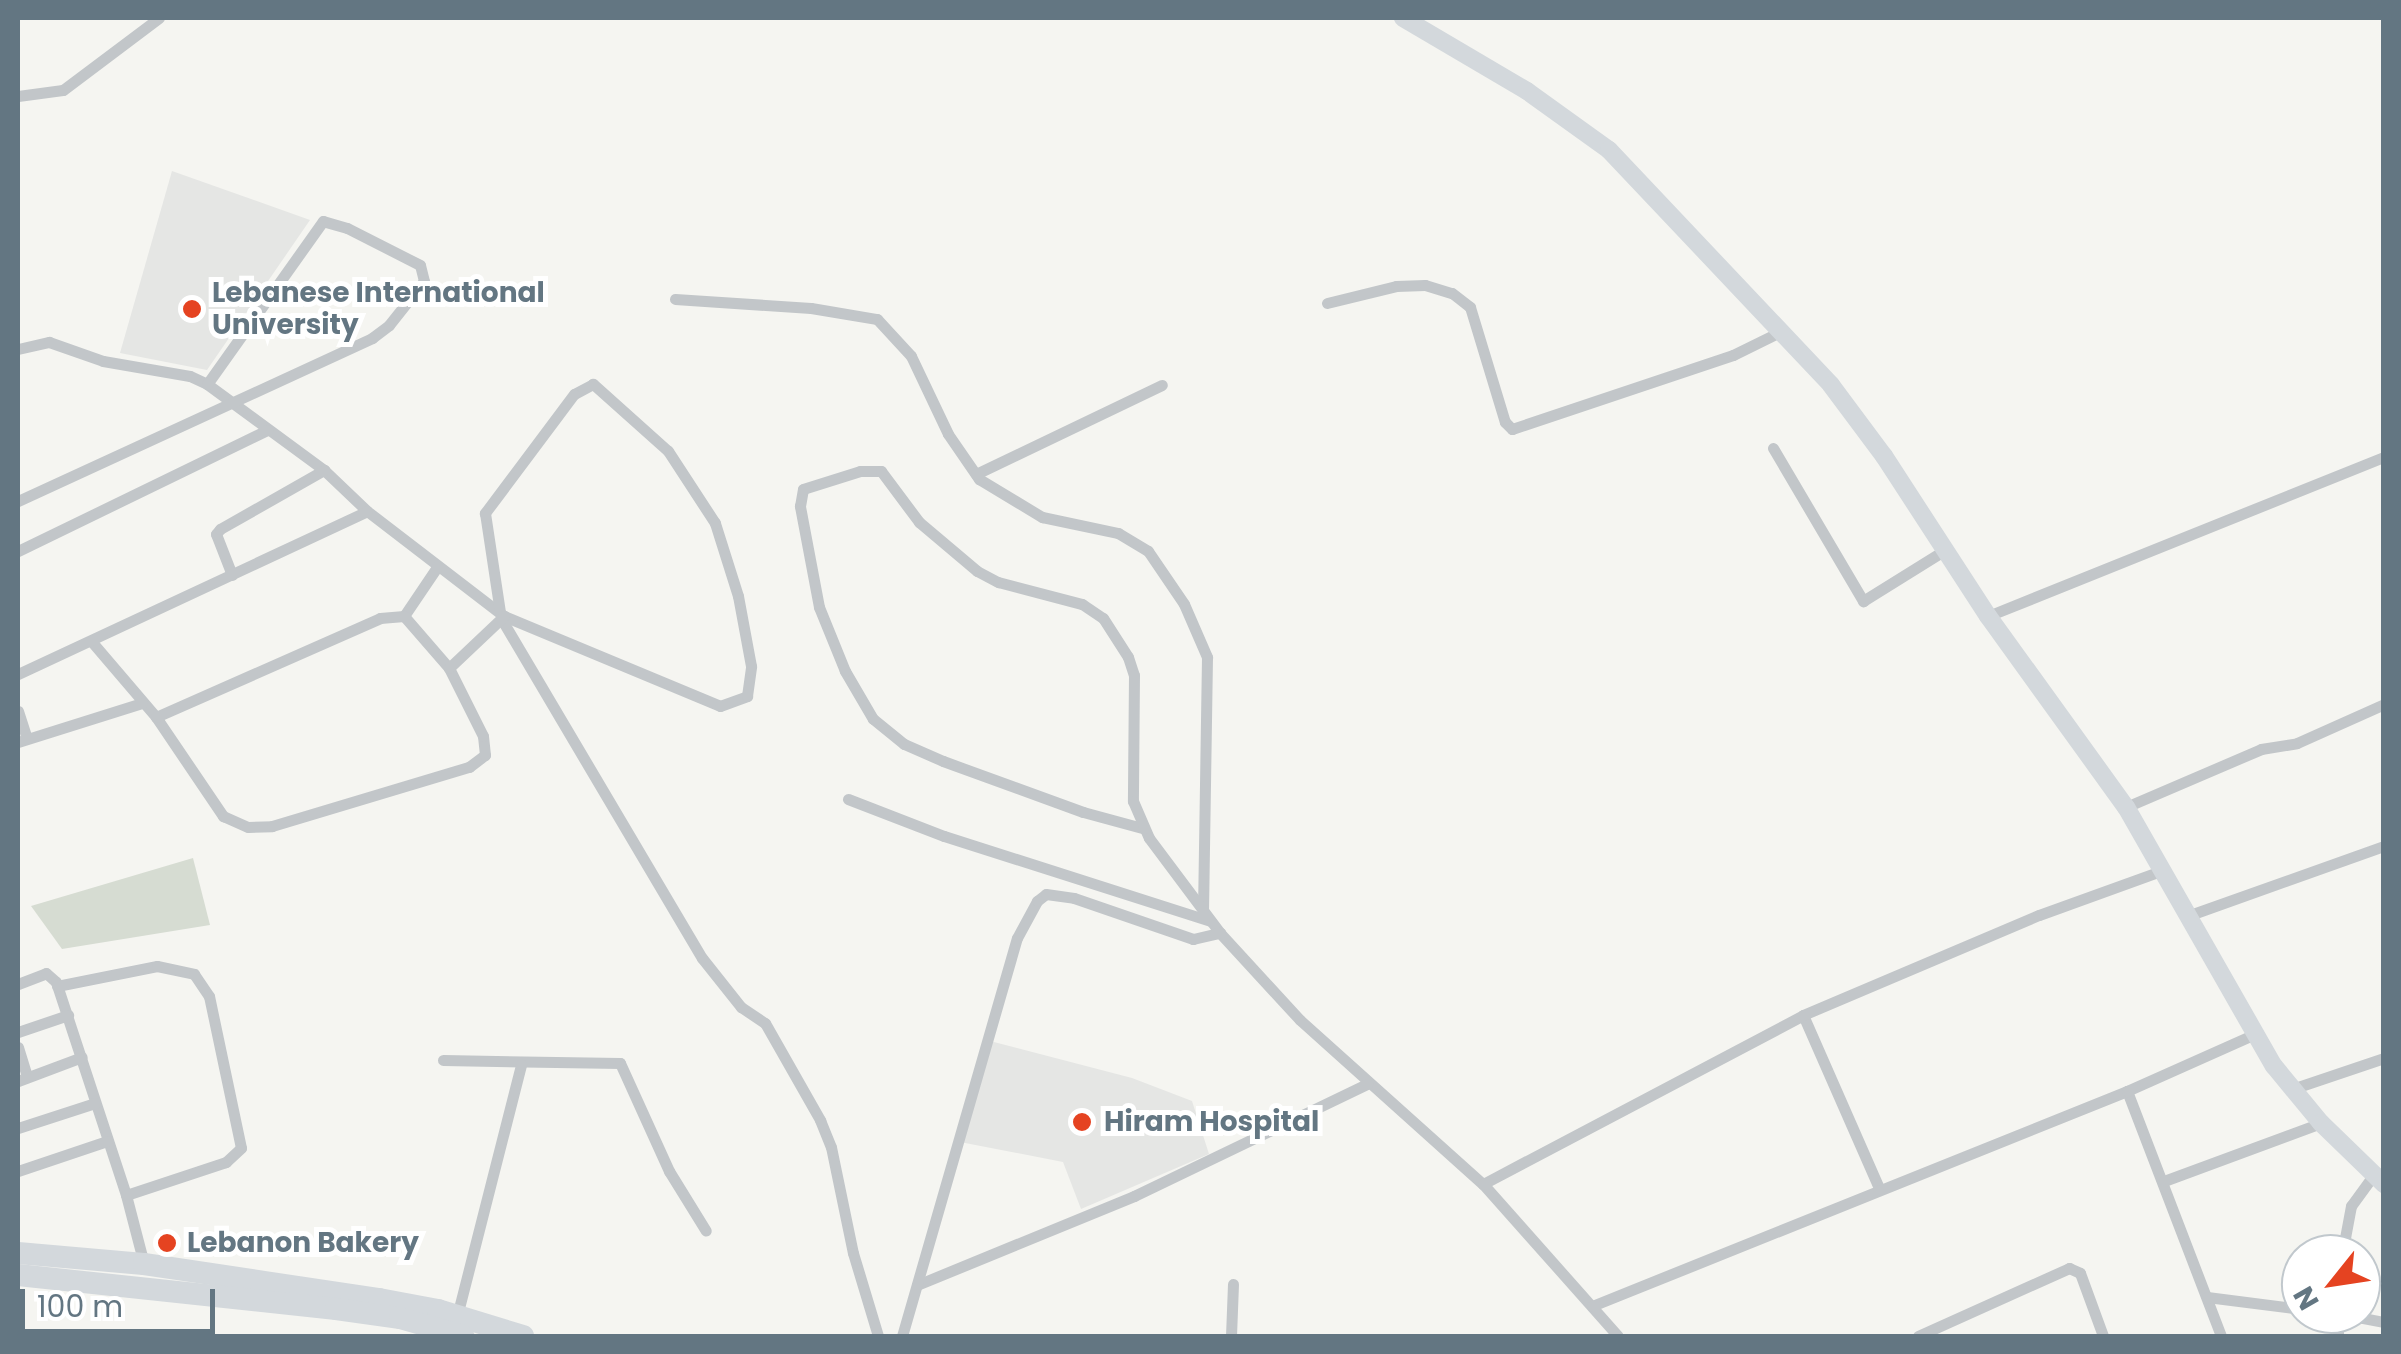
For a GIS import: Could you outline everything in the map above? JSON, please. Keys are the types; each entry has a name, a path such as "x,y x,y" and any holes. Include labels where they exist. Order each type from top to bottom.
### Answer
{"highway":[{"path":"18,1257 524,1336"},
{"path":"18,1257 144,1264 460,1326"}],"main road":[{"path":"1403,18 1528,91 1609,150 1782,330 1860,422 1988,616 2126,807 2255,1034 2292,1089 2320,1123 2379,1179"}],"street":[{"path":"18,96 63,90 159,18"},
{"path":"18,501 382,332 424,281 420,266 347,228 322,221 207,384"},
{"path":"1327,303 1396,286 1425,285 1452,293 1470,307 1505,422 1512,429 1733,354 1782,330"},
{"path":"675,299 811,308 876,320 911,356 948,434 976,474 999,495 1042,518 1136,541 1156,560 1184,604 1208,657 1203,910"},
{"path":"18,348 49,342 103,361 190,376 207,384 226,402 324,470 366,510 502,616 720,706 747,696 751,666 738,596 714,523 652,432 592,384 574,394 485,514 502,616 702,958 741,1007 766,1022 820,1120 831,1147 853,1253 878,1336"},
{"path":"976,474 1162,385"},
{"path":"18,551 267,430"},
{"path":"1774,448 1863,601 1945,550"},
{"path":"1988,616 2384,457"},
{"path":"232,574 216,534 220,529 324,470"},
{"path":"1142,828 1084,812 942,761 904,744 880,726 860,702 819,608 800,506 803,490 860,471 881,471 918,522 977,571 998,582 1082,604 1103,618 1128,657 1134,675 1133,801 1142,828 1220,933 1367,1084 1483,1184 1618,1336"},
{"path":"18,674 366,510"},
{"path":"404,616 437,567"},
{"path":"92,642 156,717 223,816 248,826 272,826 479,762 487,750 449,668 404,616"},
{"path":"156,717 380,618 404,616"},
{"path":"449,668 502,616"},
{"path":"18,711 22,740 142,702"},
{"path":"2126,807 2261,749 2297,743 2384,704"},
{"path":"848,800 944,836 1211,921"},
{"path":"2190,915 2384,846"},
{"path":"1483,1184 1803,1015 2039,915 2162,870"},
{"path":"902,1336 1017,938 1037,901 1046,894 1074,898 1193,939 1220,933"},
{"path":"58,986 157,966 194,974 209,996 241,1148 226,1162 126,1195"},
{"path":"18,984 46,974 58,986 126,1195 144,1264"},
{"path":"18,1032 68,1015"},
{"path":"1803,1015 1879,1188"},
{"path":"1592,1306 2127,1090 2255,1034"},
{"path":"18,1047 22,1079 82,1057"},
{"path":"2292,1089 2384,1058"},
{"path":"443,1060 620,1063 669,1171 706,1231"},
{"path":"460,1326 520,1064"},
{"path":"917,1284 1134,1196 1367,1084"},
{"path":"2127,1090 2221,1336"},
{"path":"18,1128 96,1102"},
{"path":"2164,1181 2320,1123"},
{"path":"18,1172 107,1141"},
{"path":"2346,1234 2351,1206 2379,1179"},
{"path":"1918,1336 2069,1268 2080,1273 2103,1336"},
{"path":"1231,1336 1233,1284"},
{"path":"2208,1297 2281,1306"}],"shaded area":[{"name":"Lebanese International University","path":"172,171 310,220 207,370 120,353"},
{"path":"193,858 210,925 62,949 31,906"},
{"name":"Hiram Hospital","path":"990,1041 1132,1078 1192,1101 1209,1154 1081,1209 1063,1162 960,1142"}],"place":[{"name":"Lebanese International University","path":"192,309"},
{"name":"Hiram Hospital","path":"1082,1122"},
{"name":"Lebanon Bakery","path":"167,1243"}]}
